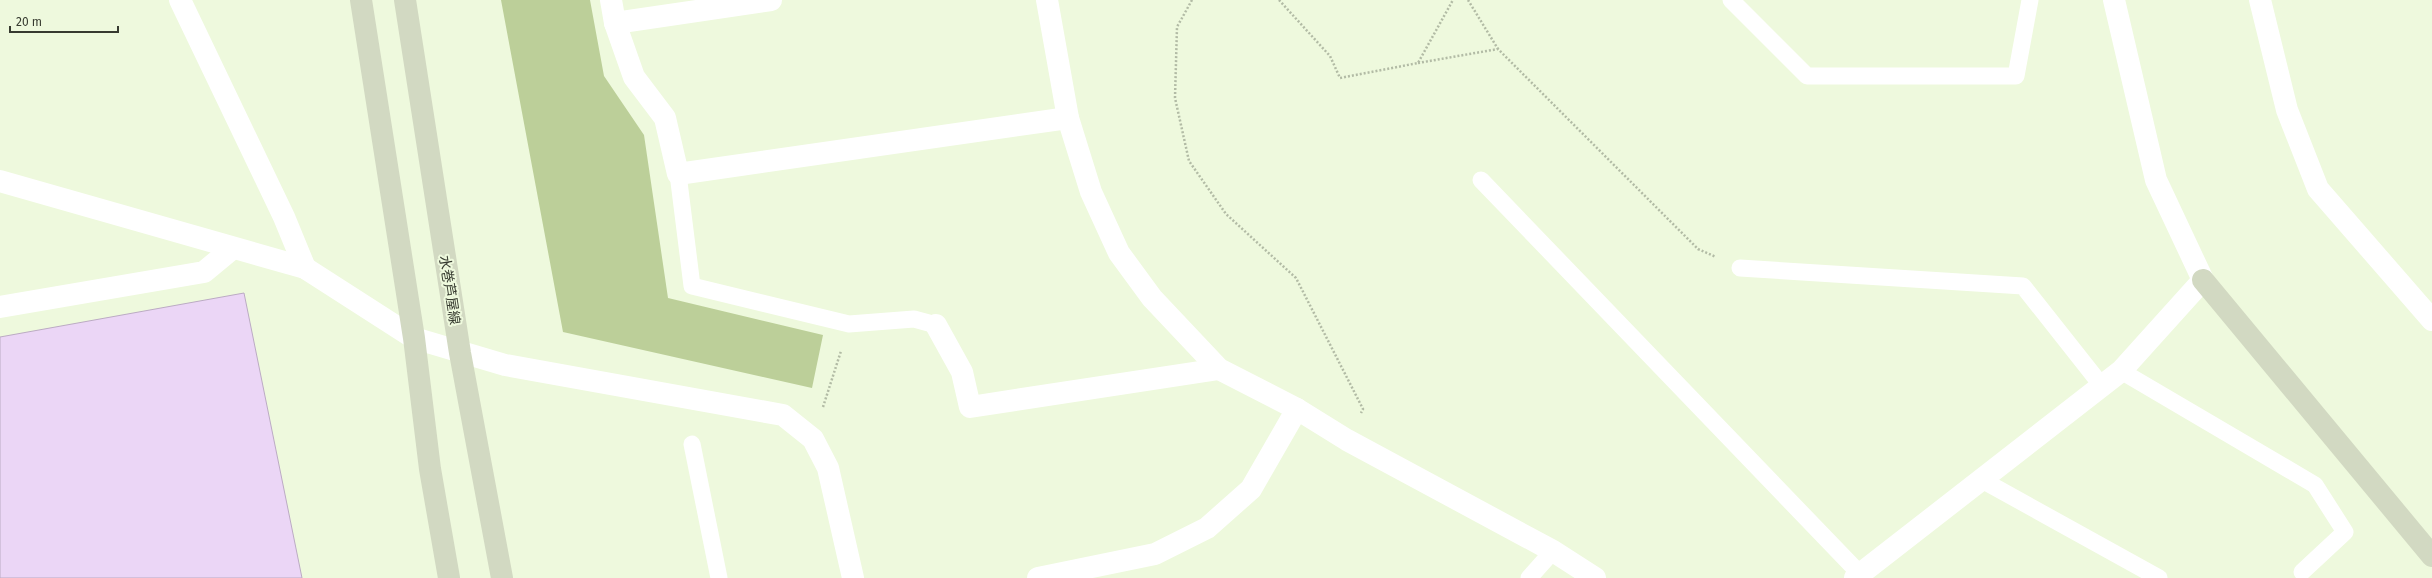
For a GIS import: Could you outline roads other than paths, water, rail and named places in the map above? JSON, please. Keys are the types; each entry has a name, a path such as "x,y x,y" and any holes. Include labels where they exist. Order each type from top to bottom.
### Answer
{"main road":[{"path":"361,0 414,338 430,469 449,578"},
{"name":"水巻芦屋線","path":"405,0 460,353 502,578"},
{"path":"2203,280 2432,556"}],"street":[{"path":"180,0 284,218 305,268"},
{"path":"611,0 615,23 634,77 665,118 678,174 1068,118"},
{"path":"615,23 772,0"},
{"path":"1047,0 1068,118 1091,192 1119,253 1152,298 1220,369 1297,409 1347,440 1553,551 1595,578"},
{"path":"1858,576 2121,371 2203,280 2156,180 2114,0"},
{"path":"2260,0 2287,110 2318,189 2432,320"},
{"path":"0,181 305,268 414,338 460,353 505,365 784,415 813,439 828,468 853,578"},
{"path":"0,307 204,272 233,248"},
{"path":"936,325 962,372 970,407 1220,369"},
{"path":"1038,578 1155,554 1207,528 1251,489 1297,409"}],"lane":[{"path":"1731,0 1807,76 2016,76 2030,0"},
{"path":"678,174 692,286 849,324 914,319 936,325"},
{"path":"1481,180 1858,576"},
{"path":"1740,268 2023,286 2102,386"},
{"path":"2121,371 2314,485 2345,532 2302,572"},
{"path":"692,444 719,578"},
{"path":"1982,480 2159,578"},
{"path":"1529,578 1553,551"}]}
